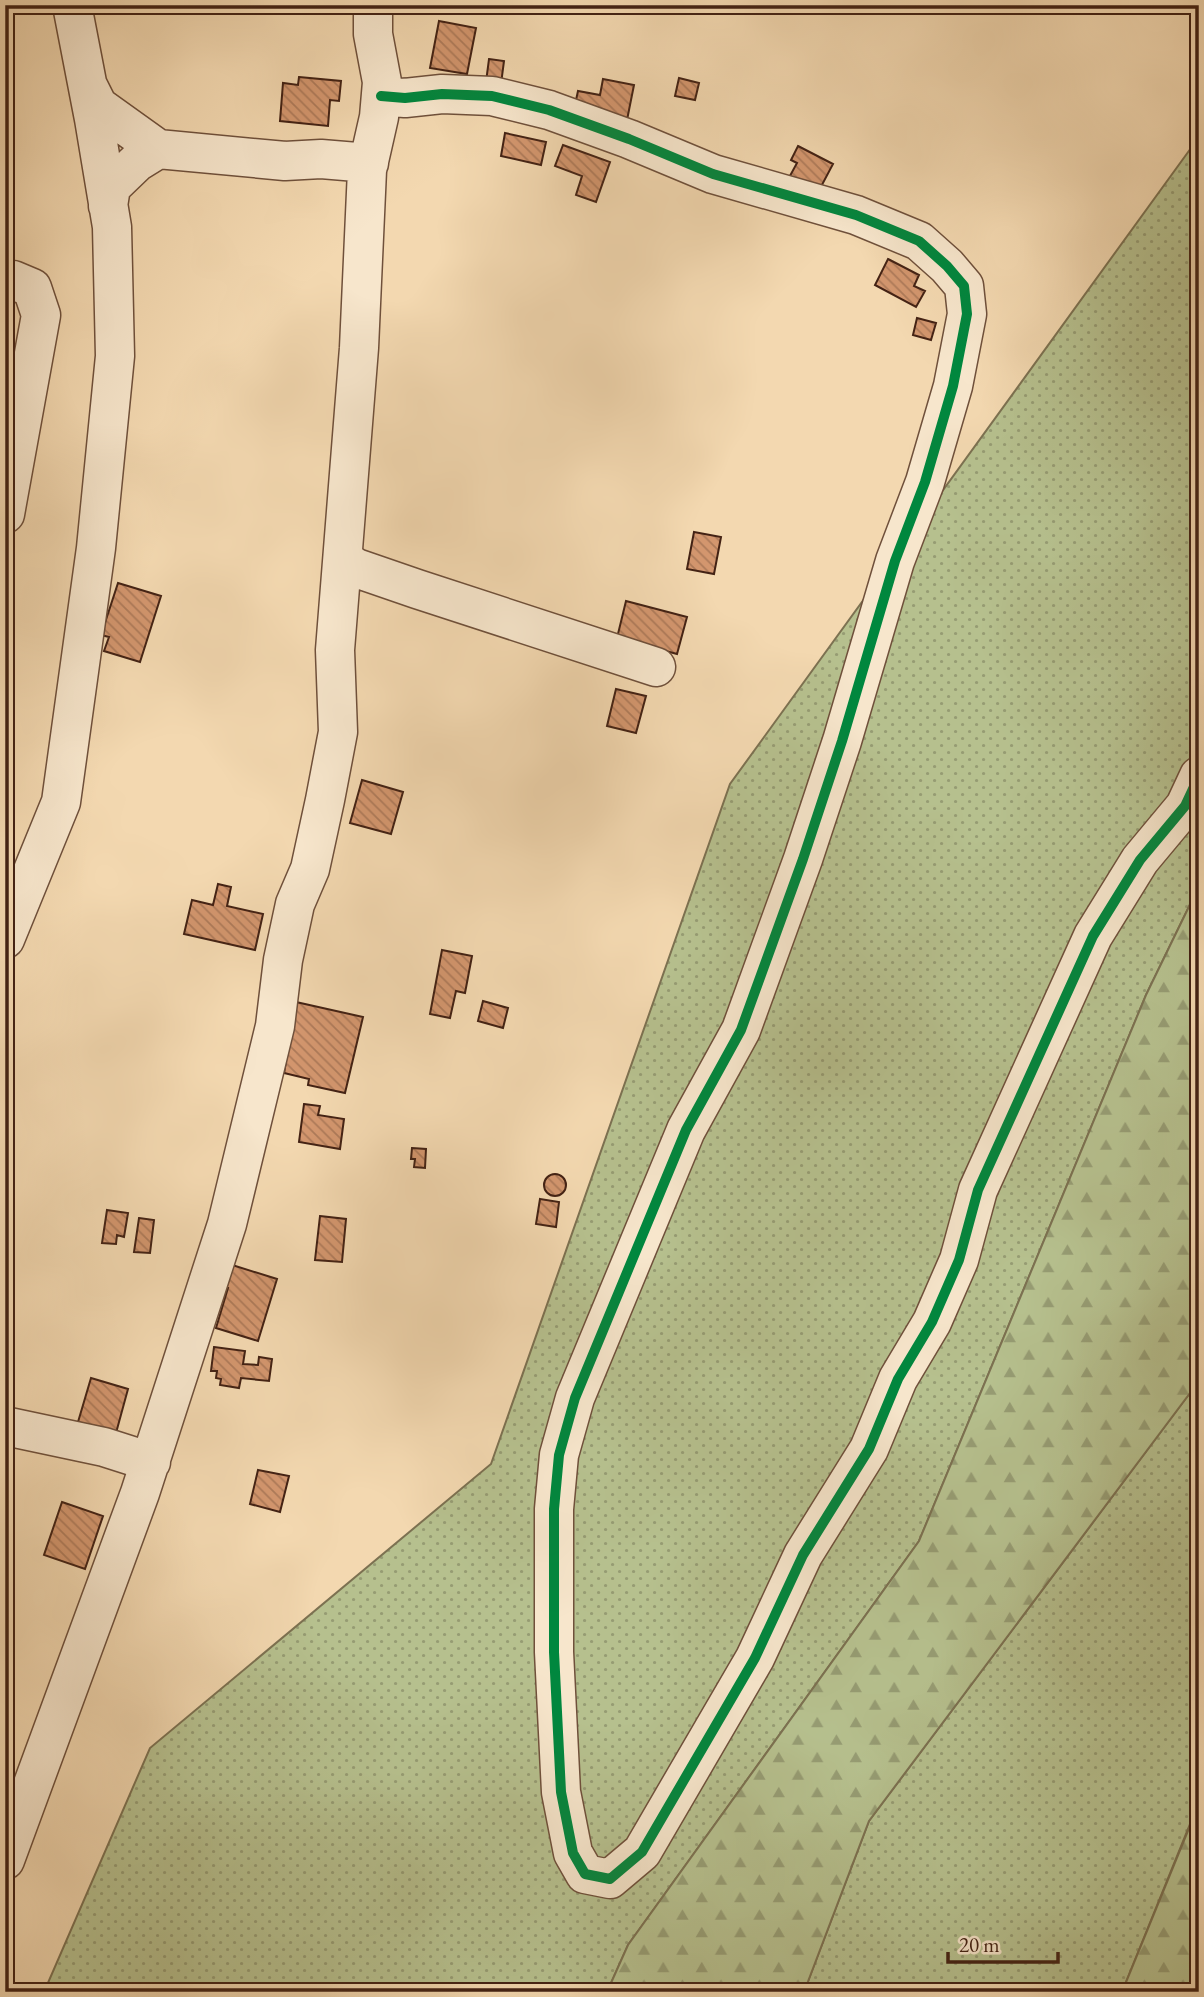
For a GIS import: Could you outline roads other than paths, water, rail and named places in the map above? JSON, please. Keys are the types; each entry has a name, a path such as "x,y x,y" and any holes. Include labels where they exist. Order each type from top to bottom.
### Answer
{"street":[{"path":"5,939 61,802 96,548 115,356 111,227 72,5"},
{"path":"5,1860 151,1462 227,1224 275,1026 283,960 295,904 310,869 338,732 335,650 358,362 369,163 379,117 382,82 373,34 373,5"},
{"path":"88,86 98,106 158,149 285,161 321,159 369,163"},
{"path":"381,96 492,96 549,110 713,174 856,215 919,241 947,266 964,286 967,314 953,386 929,470 895,561 842,741 803,859 741,1030 686,1130 575,1398 559,1455 554,1509 554,1652 561,1792 573,1853 585,1874 610,1879 642,1852 755,1658 803,1555 869,1449 898,1379 932,1322 959,1260 978,1190 1093,936 1140,860 1185,806 1199,776"},
{"path":"108,206 111,187 137,162 158,149"},
{"path":"5,281 12,280 32,288 41,315 5,514"},
{"path":"343,559 356,568 656,667"},
{"path":"5,1426 104,1447 151,1462"}]}
